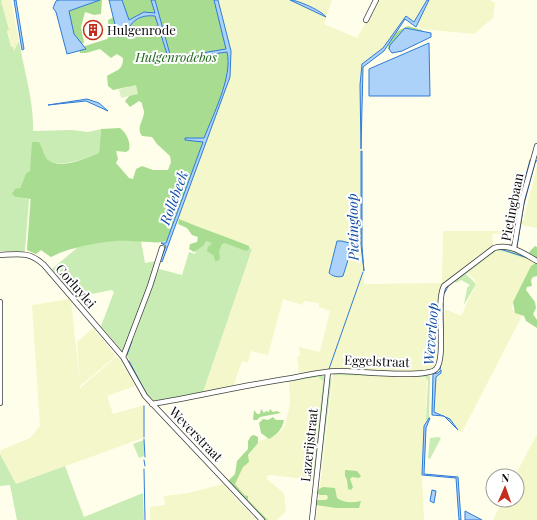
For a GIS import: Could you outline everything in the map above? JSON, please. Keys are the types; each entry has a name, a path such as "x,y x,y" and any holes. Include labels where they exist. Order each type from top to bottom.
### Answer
{"street":[{"path":"366,20 376,0"},
{"name":"Pietingbaan","path":"537,146 522,200 514,248 537,261"},
{"name":"Eggelstraat","path":"152,404 260,383 328,372 338,371 403,374 435,371 439,363 441,295 444,286 494,248 501,246 514,248"},
{"path":"123,357 150,286 162,248"},
{"name":"Corluylei","path":"0,254 25,254 38,260 123,357"},
{"path":"0,302 0,403"},
{"name":"Weverstraat","path":"123,357 145,396 262,520"},
{"name":"Lazerijstraat","path":"312,520 328,372"}],"green space":[{"path":"0,0 3,0 1,1 9,30 7,31 11,47 13,47 14,51 19,41 32,108 33,131 72,130 88,132 101,129 99,153 73,162 55,163 48,160 43,153 40,143 30,171 26,173 16,197 29,199 25,251 0,251"},
{"path":"1,0 11,0 19,41 14,52 11,47"},
{"path":"89,0 102,0 101,14 94,15 85,12 81,27 84,43 74,44 67,10"},
{"name":"Hulgenrodebos","path":"120,0 216,0 228,49 228,82 168,241 116,241 83,246 51,257 41,250 36,254 27,250 31,199 16,197 12,194 15,189 20,188 26,173 30,171 32,142 39,142 47,159 59,164 65,164 99,153 101,129 120,128 128,138 129,150 126,152 116,151 118,159 116,163 129,178 133,179 136,169 142,166 153,170 168,170 171,162 170,156 152,137 142,136 140,133 144,113 142,103 139,101 130,107 125,101 130,95 127,87 113,90 108,86 107,76 120,68 123,58 117,54 111,58 100,49 80,53 79,49 82,47 107,39 109,36 108,20 114,17"},
{"path":"216,0 332,0 324,24 357,38 378,0 490,0 495,3 493,18 474,34 422,29 407,17 386,48 377,57 363,63 362,66 360,212 364,284 442,283 443,231 511,231 515,222 523,221 537,167 537,228 515,224 513,233 492,234 493,246 443,284 438,295 439,328 437,362 433,369 420,371 304,374 299,372 297,357 300,356 299,347 320,352 330,311 319,307 319,303 304,301 303,305 283,299 268,355 251,351 248,363 242,361 233,387 203,392 252,249 176,221"},
{"path":"408,26 422,30 423,32 391,49 388,49 388,45 394,34"},
{"path":"136,85 138,94 121,98 119,89"},
{"path":"32,173 160,243 141,241 145,263 157,261 124,353 101,326 114,292 112,290 75,297 52,269 77,248 63,250 51,257 41,250 36,254 27,250"},
{"path":"179,219 249,246 249,249 246,251 225,243 222,244 219,251 220,259 215,261 214,256 207,251 208,247 212,243 206,241 204,245 194,252 189,249 190,244 197,242 198,237 192,235 187,228 178,224"},
{"path":"202,231 252,249 203,392 154,401 147,395 127,356 159,269 182,275 189,252 195,254"},
{"path":"535,246 537,247 537,258 530,255 529,252"},
{"path":"504,248 516,251 535,262 506,252 496,251 466,274 476,284 464,305 467,288 470,285 461,280 456,283 453,280 491,251"},
{"path":"496,251 506,252 535,262 511,308 522,316 462,432 460,432 454,423 444,415 434,412 436,377 441,373 442,364 445,309 461,316 476,284 475,280 466,272 487,255"},
{"path":"537,262 537,276 533,277 531,280 532,286 527,287 526,290 535,302 536,308 533,314 537,320 537,328 526,321 524,316 515,313 513,302 531,266"},
{"path":"69,299 71,301 80,384 77,342 93,328 116,356 80,386 80,388 116,357 120,359 135,386 107,396 113,414 144,405 143,438 16,484 0,454 1,450 30,438 40,426 32,305"},
{"path":"335,373 428,374 430,377 429,418 426,421 428,381 426,377 335,375 332,377"},
{"path":"335,374 427,377 426,421 422,474 424,520 316,520 333,376"},
{"path":"433,374 432,415 431,412"},
{"path":"321,375 325,377 315,480 313,480 323,381 318,377 287,382 287,380"},
{"path":"318,377 323,381 313,480 270,475 266,476 267,479 284,493 286,511 277,520 265,520 230,483 258,442 280,432 285,425 290,404 289,382"},
{"path":"332,377 321,468 320,468 329,381"},
{"path":"261,409 264,413 266,411 269,412 270,409 273,412 277,411 281,413 260,417 257,420 253,420 254,410 257,414 260,414"},
{"path":"273,417 276,420 284,420 279,431 269,439 261,433 259,423 263,419 268,420"},
{"path":"537,434 537,520 493,520 499,508 525,508 525,468 519,468"},
{"path":"254,435 258,437 258,443 248,455 249,462 243,467 235,484 244,495 248,496 248,500 268,520 263,520 228,481 235,474 237,461 248,449 248,441 251,436"},
{"path":"430,438 441,438 430,459 428,458"},
{"path":"144,440 144,456 139,458 133,444"},
{"path":"0,454 16,484 65,466 84,517 143,493 144,520 17,520 10,485 0,486"},
{"path":"345,470 357,471 361,476 359,478 352,477 350,479 353,487 351,490 348,489"},
{"path":"223,484 256,520 150,520 150,507 165,505 164,496 189,493"},
{"path":"323,487 335,488 337,498 343,501 361,501 359,508 336,508 316,505 316,500 326,500 328,498 327,495 320,495 317,493 319,489"}],"water":[{"path":"14,0 16,0 24,49 22,50"},
{"path":"100,0 69,11 74,34 86,49 67,54 56,12 53,8 56,1"},
{"path":"109,0 122,0 129,20 144,12 155,13 151,0 155,0 171,58 168,57 155,16 144,16 138,19 130,26 130,33 118,37"},
{"path":"214,0 218,0 231,51 230,77 162,262 160,260 166,246 161,243 166,243 203,142 185,140 185,138 204,138 225,84 228,62 227,52 173,60 172,58 226,49"},
{"path":"290,0 310,6 326,17"},
{"path":"427,0 429,0 416,27 405,19 384,51 363,67 361,149 360,85 362,64 383,48 406,16 414,22"},
{"path":"405,28 431,33 431,37 402,51 392,53 389,49 390,45"},
{"path":"429,43 430,96 369,96 369,69"},
{"path":"87,99 99,103 108,111 86,101 48,105"},
{"path":"361,151 362,246 364,271 361,245"},
{"path":"337,241 353,244 343,276 339,277 333,276 329,273"},
{"path":"441,370 441,373 436,377 434,412 443,416 432,415 433,374 438,373"},
{"path":"445,417 450,419 458,430"},
{"path":"429,418 426,428 424,474 458,477 461,520 459,520 456,478 422,475 424,426"},
{"path":"432,490 436,491 434,503 430,501"},
{"path":"465,511 482,520 465,520"}],"waterway":[{"path":"524,183 530,160"},
{"name":"Weverloop","path":"517,247 524,204 537,160"},
{"name":"Weverloop","path":"500,249 528,258"},
{"name":"Pietingloop","path":"329,369 363,272"},
{"name":"Weverloop","path":"444,294 449,285"},
{"name":"Weverloop","path":"443,303 443,344"},
{"name":"Rollebeek","path":"127,355 132,341"},
{"name":"Rollebeek","path":"129,361 147,395"},
{"name":"Weverloop","path":"440,370 441,363"},
{"name":"Rollebeek","path":"144,406 144,437"},
{"name":"Rollebeek","path":"144,439 145,457"},
{"name":"Rollebeek","path":"144,460 145,466"},
{"name":"Rollebeek","path":"144,469 145,520"}],"place":[{"name":"Hulgenrode","path":"93,30"}]}
